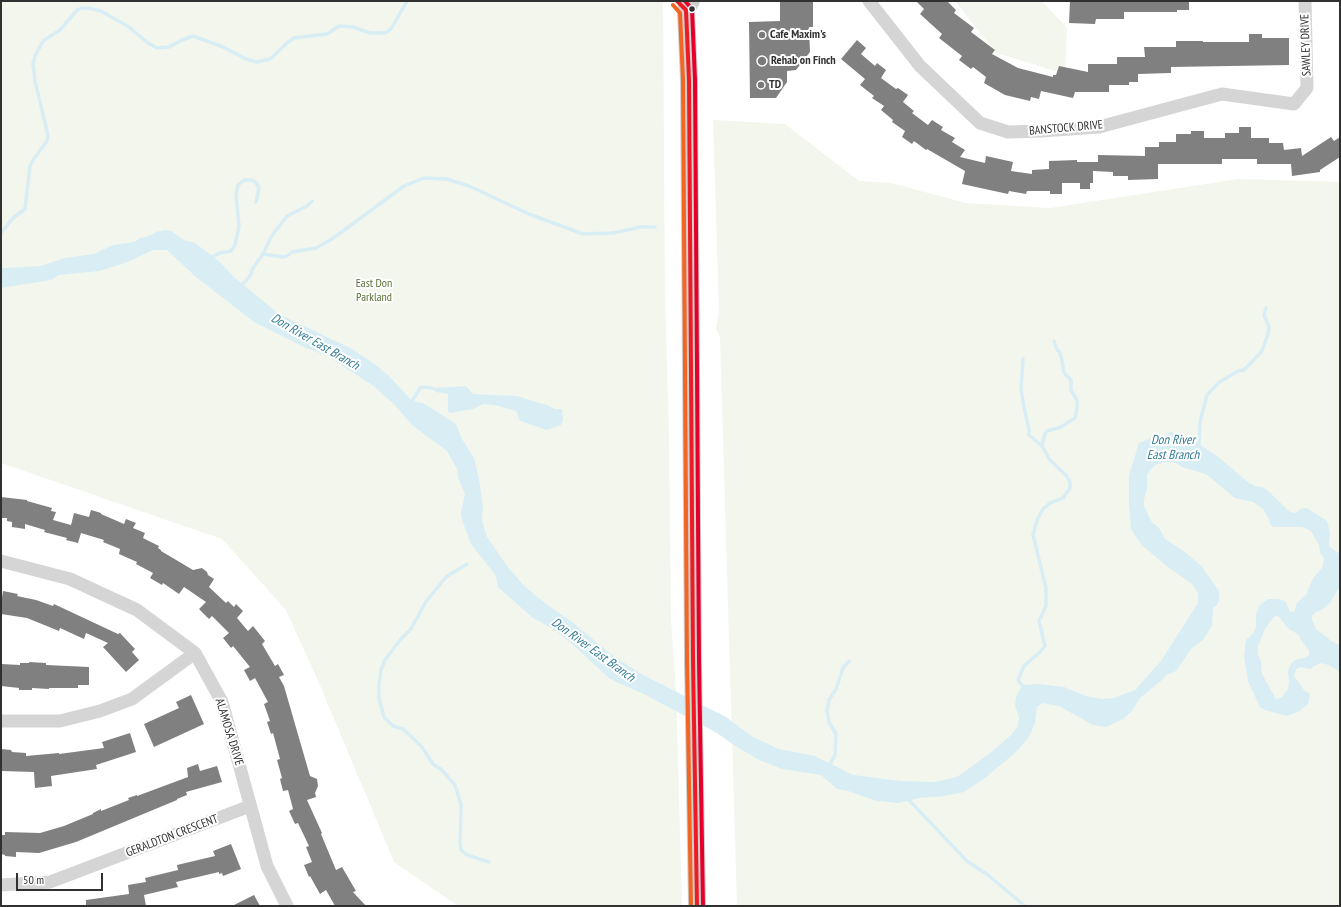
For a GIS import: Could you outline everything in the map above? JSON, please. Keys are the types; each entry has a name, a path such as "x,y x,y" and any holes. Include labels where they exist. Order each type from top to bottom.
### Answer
{"main road":[{"path":"685,4 689,80 694,787 697,906"}],"street":[{"name":"BANSTOCK DRIVE","path":"869,1 920,66 980,123 1008,132 1099,127 1222,94 1294,104 1307,88"},
{"name":"SAWLEY DRIVE","path":"1305,1 1307,88"},
{"name":"ALAMOSA DRIVE","path":"1,561 70,579 137,610 195,652 222,702 267,866 287,906"},
{"path":"1,720 60,721 100,711 132,699 195,652"},
{"name":"GERALDTON CRESCENT","path":"1,885 50,882 250,806"}],"green space":[{"name":"East Don Parkland","path":"1,1 663,1 665,297 669,432 671,619 676,690 682,906 454,906 455,904 394,862 322,690 286,610 222,539 1,463"},
{"path":"955,1 1042,1 1067,28 1065,74 996,53"},
{"path":"713,120 785,124 859,181 891,183 966,203 1050,208 1238,179 1340,182 1340,906 737,906 720,338 716,328 719,312"}],"water":[{"name":"Don River East Branch","path":"165,230 171,231 184,240 195,243 220,262 234,277 279,314 352,349 388,375 412,401 423,403 456,424 462,439 474,458 483,507 482,520 487,537 507,566 525,587 572,622 612,655 643,675 726,717 753,737 779,749 815,756 853,775 901,781 935,782 957,777 989,754 1011,735 1018,726 1019,717 1015,706 1016,697 1022,685 1039,684 1064,687 1086,696 1101,699 1114,698 1135,690 1161,661 1198,603 1198,593 1192,584 1168,567 1143,546 1131,529 1129,475 1139,443 1171,432 1186,436 1217,456 1249,483 1267,490 1290,512 1296,513 1302,508 1307,508 1327,521 1330,532 1329,545 1340,554 1340,586 1330,603 1323,609 1316,612 1312,616 1312,620 1316,629 1340,646 1340,672 1329,665 1320,663 1310,669 1301,667 1296,669 1294,676 1304,690 1310,694 1308,704 1298,712 1287,716 1265,710 1260,707 1248,681 1244,657 1246,640 1253,633 1256,627 1256,615 1259,606 1268,599 1285,601 1290,611 1294,612 1297,603 1306,595 1313,578 1322,568 1324,559 1320,552 1319,545 1311,531 1302,527 1273,527 1263,509 1253,502 1235,498 1206,474 1182,467 1174,462 1165,462 1155,465 1147,474 1147,490 1144,499 1144,506 1151,521 1159,528 1165,539 1185,552 1202,567 1219,591 1219,600 1217,605 1213,608 1212,625 1204,639 1191,649 1176,671 1166,675 1140,698 1132,711 1123,719 1106,727 1093,725 1059,706 1042,703 1037,707 1035,723 1029,737 1016,752 985,778 964,792 945,796 919,798 898,803 877,801 848,791 837,789 821,775 782,769 757,759 717,733 644,694 609,678 555,630 533,618 498,587 496,576 471,544 462,520 461,512 465,494 458,478 457,469 447,451 412,425 394,404 372,385 326,355 306,348 254,322 196,277 167,250 153,250 125,263 99,271 59,275 51,280 1,288 1,268 41,266 65,258 94,254 113,245 134,242 156,232","holes":["1276,616 1279,617 1289,629 1299,635 1309,651 1309,655 1295,660 1291,664 1288,671 1288,689 1281,698 1276,699 1262,674 1258,646 1265,629 1273,618"]},
{"path":"466,386 473,394 516,396 547,405 555,409 562,409 563,420 561,425 547,430 520,421 516,411 495,405 483,404 473,409 451,413 448,411 448,394 436,392 432,388"}],"building":[{"path":"780,1 813,1 813,27 809,27 810,52 796,70 787,71 787,82 776,98 750,98 749,22 780,21"},
{"path":"916,1 947,1 956,10 954,13 974,28 971,32 995,50 992,54 1018,68 1053,77 1053,75 1056,75 1059,66 1088,72 1088,64 1117,64 1117,57 1145,57 1144,47 1176,47 1176,41 1249,42 1249,34 1262,34 1262,38 1289,38 1289,65 1171,67 1171,73 1138,74 1138,82 1129,82 1129,85 1109,85 1109,92 1075,92 1073,98 1041,91 1039,99 1031,97 1030,101 1005,95 984,83 986,77 973,67 971,69 959,60 962,56 939,38 942,34 920,14 924,9"},
{"path":"1070,1 1189,1 1189,10 1177,10 1177,12 1124,12 1124,19 1096,19 1095,24 1069,23"},
{"path":"857,40 866,48 861,54 875,66 877,63 886,70 881,78 896,89 898,88 908,95 903,102 914,111 912,113 928,125 932,120 943,127 941,130 955,138 952,142 965,150 960,157 985,163 986,156 1013,162 1011,171 1032,174 1032,170 1049,169 1049,161 1077,160 1077,162 1098,162 1098,155 1145,156 1145,147 1159,147 1159,142 1176,142 1176,134 1191,134 1191,131 1204,131 1204,138 1225,138 1225,133 1239,133 1239,127 1251,127 1251,138 1269,138 1269,143 1283,143 1284,150 1301,148 1302,156 1331,137 1334,141 1340,137 1340,157 1320,170 1320,172 1292,176 1291,164 1257,164 1257,159 1222,159 1222,164 1158,164 1158,179 1128,180 1128,176 1113,176 1113,172 1093,171 1093,183 1090,183 1090,189 1080,189 1080,183 1062,183 1062,194 1050,194 1050,191 1027,191 1026,194 1009,191 1008,194 962,184 965,171 927,149 926,150 914,141 912,144 902,137 905,131 892,122 893,120 881,110 884,106 872,98 874,96 860,85 865,79 841,59"},
{"path":"1,497 27,500 52,508 51,511 56,512 53,520 71,525 74,513 89,517 91,510 124,524 126,519 136,523 133,528 145,533 143,538 159,546 158,548 161,551 193,570 202,568 207,572 208,575 214,579 209,587 226,603 228,601 234,607 236,604 243,611 237,618 248,631 253,626 265,641 262,644 275,666 278,664 284,675 279,677 284,686 310,776 317,779 318,786 315,793 316,797 307,800 322,833 321,834 336,870 342,867 356,891 353,892 366,906 335,906 326,890 320,894 310,876 309,877 304,865 312,862 306,847 309,846 298,823 295,824 289,811 293,809 288,790 283,791 280,779 282,778 277,760 280,759 273,733 271,734 267,722 270,721 264,704 268,702 255,678 250,681 244,670 250,667 233,646 231,648 223,638 229,633 212,616 209,619 199,609 206,602 184,587 179,594 163,583 162,585 150,578 153,573 136,564 137,562 119,554 120,549 103,542 104,540 81,533 78,543 66,540 67,538 44,532 45,530 25,524 25,529 12,527 12,522 7,521 7,518 1,518"},
{"path":"3,591 18,594 17,596 36,600 53,606 54,604 118,634 120,633 135,649 132,652 139,660 126,672 103,647 108,643 86,633 84,639 60,628 59,631 27,618 1,614"},
{"path":"20,663 46,663 46,665 89,667 89,685 78,685 78,688 32,688 32,690 19,690 19,688 1,686 1,664 20,665"},
{"path":"191,695 204,724 154,747 144,724 179,708 176,702"},
{"path":"130,733 136,752 96,765 97,769 51,776 52,786 35,788 34,772 1,771 1,749 11,750 12,752 26,753 26,756 59,754 104,748 102,742"},
{"path":"198,764 200,771 217,766 222,782 186,792 187,795 177,800 76,842 39,853 16,852 16,857 1,854 1,835 5,835 5,832 40,833 64,826 93,814 101,809 101,811 129,800 128,798 188,777 187,768"},
{"path":"231,844 241,869 223,876 222,873 219,874 219,872 176,882 178,887 144,895 146,906 86,906 86,900 129,894 128,885 146,882 145,878 178,870 177,865 215,856 213,851"},
{"path":"254,895 260,906 232,906"}],"waterway":[{"path":"1,233 13,218 25,209 30,166 47,141 48,135 35,81 33,64 35,56 43,41 60,30 77,10 88,8 101,11 129,27 148,43 157,48 169,47 193,36 223,47 246,59 257,62 270,59 294,38 327,34 339,26 353,27 370,33 385,33 391,29 407,1"},
{"path":"263,254 283,257 292,252 316,248 332,239 404,186 424,178 447,179 469,186 529,214 583,234 613,233 641,227 655,227"},
{"path":"208,259 220,253 231,251 235,245 239,227 236,194 238,185 244,180 252,180 259,188 256,202"},
{"path":"239,288 250,276 271,237 287,216 307,206 312,201"},
{"path":"1197,446 1199,444 1200,422 1207,395 1218,383 1238,371 1244,370 1262,351 1269,327 1264,315 1266,308"},
{"path":"1042,446 1045,433 1047,431 1059,428 1075,418 1077,408 1077,400 1071,390 1071,380 1064,373 1062,360 1054,341"},
{"path":"1023,359 1021,389 1029,435 1042,446 1050,460 1066,475 1070,482 1070,488 1063,498 1050,503 1043,509 1037,520 1033,535 1046,588 1046,606 1039,621 1045,646 1024,666 1018,680 1024,688"},
{"path":"410,404 421,387 432,388"},
{"path":"467,564 446,577 425,603 411,629 400,640 385,660 381,670 379,698 384,717 393,726 403,729 415,740 422,747 433,764 442,770 455,785 461,805 461,850 467,855 489,862"},
{"path":"829,767 835,755 836,734 829,722 827,711 829,700 836,689 843,668 849,661"},
{"path":"907,798 967,861 988,875 1025,906"}],"transit line":[{"path":"677,1 686,10 689,80 693,661 697,906"},
{"path":"685,1 692,9 695,80 699,661 703,906"},
{"path":"673,5 680,13 683,80 687,661 691,906"}],"place":[{"name":"Cafe Maxim's","path":"762,35"},
{"name":"Rehab on Finch","path":"762,61"},
{"name":"TD","path":"761,85"}]}
